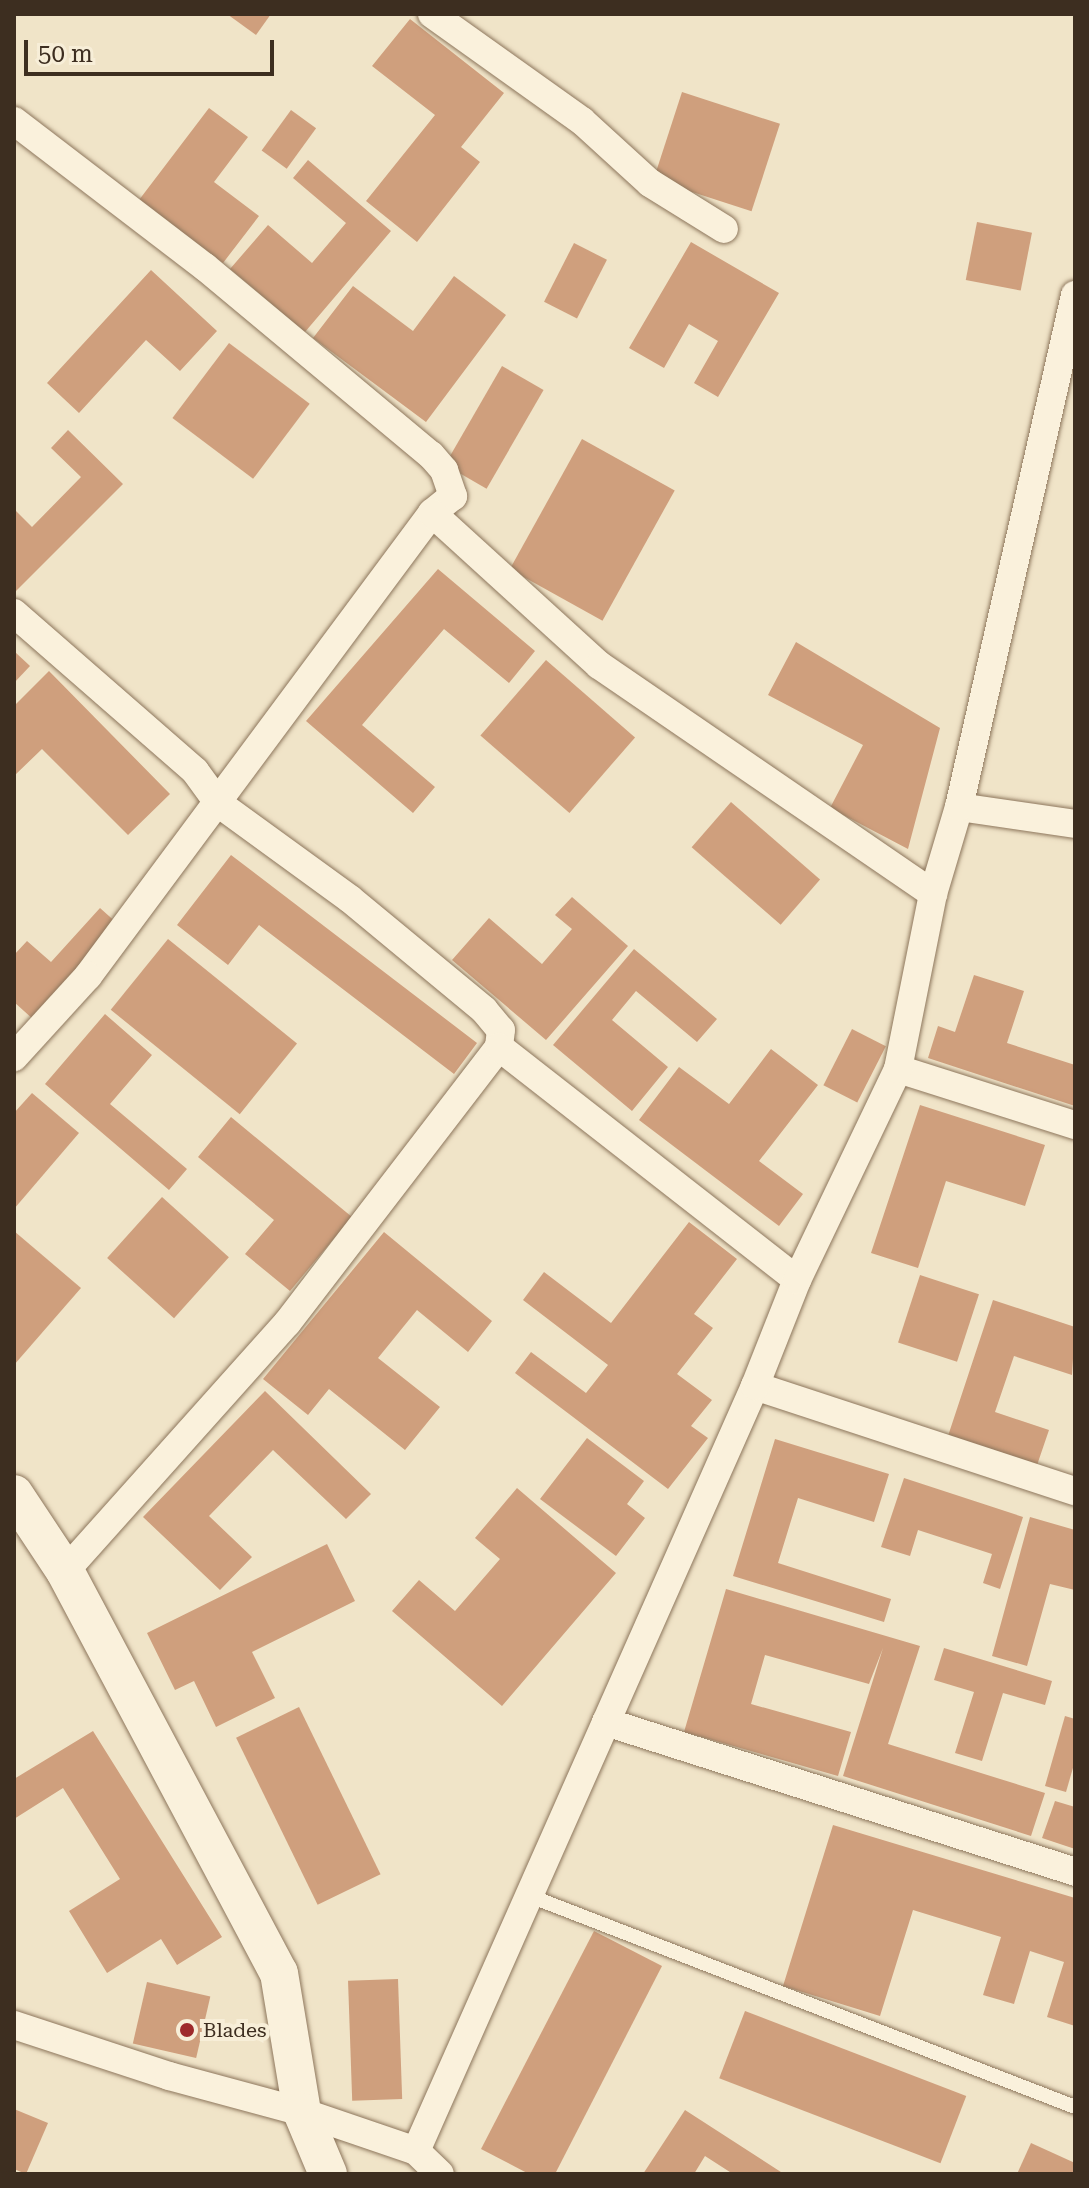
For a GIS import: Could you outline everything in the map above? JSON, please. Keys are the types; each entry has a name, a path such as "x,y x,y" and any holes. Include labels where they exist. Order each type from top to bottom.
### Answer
{"street":[{"path":"432,14 582,121 650,183 724,229"},
{"path":"14,121 205,267 431,455 444,470 453,496 432,513 88,976 14,1057"},
{"path":"416,2151 755,1386 797,1280 898,1069 933,894 959,807 1075,295"},
{"path":"432,513 599,665 933,894"},
{"path":"14,613 195,771 218,803 350,899 484,1010 501,1030 499,1047 287,1323 65,1571"},
{"path":"959,807 1075,824"},
{"path":"499,1047 797,1280"},
{"path":"898,1069 1075,1125"},
{"path":"755,1386 1075,1491"},
{"path":"14,1494 65,1571 279,1973 302,2112 328,2174"},
{"path":"606,1722 1075,1872"},
{"path":"14,2025 169,2076 302,2112 416,2151 440,2174"}],"lane":[{"path":"530,1896 1075,2107"}],"building":[{"path":"227,14 271,14 256,35"},
{"path":"410,19 504,93 461,147 480,162 417,242 366,201 435,115 372,66"},
{"path":"682,92 780,124 752,211 654,179"},
{"path":"209,108 248,137 214,182 259,216 223,263 139,200"},
{"path":"291,110 316,128 287,169 262,150"},
{"path":"308,160 391,231 305,332 230,269 268,225 312,263 346,223 293,178"},
{"path":"977,222 1032,233 1021,291 966,280"},
{"path":"691,242 779,293 718,397 694,383 718,341 689,324 664,368 629,348"},
{"path":"574,243 607,260 577,319 544,302"},
{"path":"151,270 217,331 180,371 146,340 79,413 47,383"},
{"path":"454,276 506,315 426,422 313,338 353,286 413,331"},
{"path":"229,343 310,404 253,479 172,418"},
{"path":"502,366 544,390 487,489 445,465"},
{"path":"68,430 123,484 16,591 14,509 32,527 81,477 51,448"},
{"path":"582,439 675,490 602,621 510,569"},
{"path":"438,569 535,651 509,683 444,629 362,725 435,787 413,813 306,721"},
{"path":"796,642 940,728 908,849 830,808 863,745 768,695"},
{"path":"14,651 30,666 14,683"},
{"path":"546,660 635,737 569,813 480,735"},
{"path":"49,671 170,794 128,835 42,749 14,776 14,706"},
{"path":"731,802 820,879 781,925 692,847"},
{"path":"231,855 477,1043 454,1074 259,925 228,965 177,925"},
{"path":"572,897 628,946 546,1040 452,960 489,918 542,964 572,929 555,915"},
{"path":"100,908 119,925 34,1020 14,1002 14,955 27,941 51,962"},
{"path":"168,939 297,1043 240,1114 111,1010"},
{"path":"634,949 717,1019 697,1042 636,991 612,1020 668,1067 632,1111 553,1045"},
{"path":"974,975 1024,991 1007,1043 1075,1065 1075,1106 928,1058 938,1026 955,1032"},
{"path":"105,1014 152,1055 110,1104 187,1169 169,1190 45,1084"},
{"path":"852,1029 886,1046 857,1102 823,1085"},
{"path":"771,1049 818,1085 759,1161 803,1194 779,1226 639,1120 679,1067 729,1104"},
{"path":"32,1093 79,1133 14,1209 14,1113"},
{"path":"920,1105 1045,1145 1025,1206 946,1181 918,1268 871,1253"},
{"path":"231,1117 352,1217 290,1291 245,1254 274,1220 198,1157"},
{"path":"162,1197 229,1257 174,1318 107,1258"},
{"path":"689,1222 737,1259 694,1314 713,1328 677,1374 712,1400 691,1426 708,1438 668,1489 515,1373 531,1352 586,1393 608,1365 523,1300 544,1272 611,1323"},
{"path":"14,1231 81,1288 14,1365"},
{"path":"384,1232 492,1321 468,1352 417,1310 378,1358 440,1407 405,1450 329,1389 308,1415 263,1379"},
{"path":"920,1275 979,1294 957,1362 898,1343"},
{"path":"993,1300 1075,1327 1072,1375 1014,1356 995,1412 1049,1430 1035,1471 946,1442"},
{"path":"265,1391 371,1494 346,1519 273,1450 209,1516 252,1557 220,1590 143,1517"},
{"path":"587,1438 644,1481 627,1504 645,1518 616,1556 540,1499"},
{"path":"775,1439 889,1474 874,1522 798,1498 778,1563 891,1599 884,1622 733,1576"},
{"path":"904,1478 1023,1517 1000,1589 983,1583 992,1554 918,1530 910,1556 881,1547"},
{"path":"517,1488 616,1573 502,1706 392,1611 419,1580 455,1611 500,1559 475,1538"},
{"path":"1030,1517 1075,1530 1075,1590 1050,1584 1027,1666 992,1656"},
{"path":"327,1544 355,1601 252,1652 275,1698 216,1727 194,1681 175,1690 147,1633"},
{"path":"726,1589 920,1646 888,1744 1045,1793 1031,1836 843,1776 883,1648 869,1684 765,1655 751,1704 851,1732 838,1776 684,1732"},
{"path":"944,1648 1052,1681 1045,1705 1003,1693 982,1761 955,1753 974,1692 934,1680"},
{"path":"299,1707 381,1874 318,1905 236,1738"},
{"path":"1065,1716 1075,1719 1075,1761 1066,1792 1045,1786"},
{"path":"93,1731 222,1937 177,1965 161,1939 107,1973 69,1911 120,1879 63,1788 14,1819 14,1779"},
{"path":"1055,1801 1075,1807 1075,1849 1042,1838"},
{"path":"833,1825 1075,1898 1075,2026 1047,2017 1064,1962 1030,1951 1014,2004 983,1995 1001,1937 913,1910 880,2016 783,1986"},
{"path":"594,1931 662,1966 555,2174 529,2174 481,2149"},
{"path":"398,1979 402,2099 352,2101 348,1981"},
{"path":"147,1982 210,1997 196,2058 133,2043"},
{"path":"745,2011 966,2096 940,2163 719,2078"},
{"path":"14,2109 48,2123 26,2174 14,2169"},
{"path":"685,2110 784,2174 733,2174 705,2156 694,2174 643,2174"},
{"path":"1031,2143 1075,2163 1075,2174 1017,2174"}],"place":[{"name":"Blades","path":"187,2030"}]}
